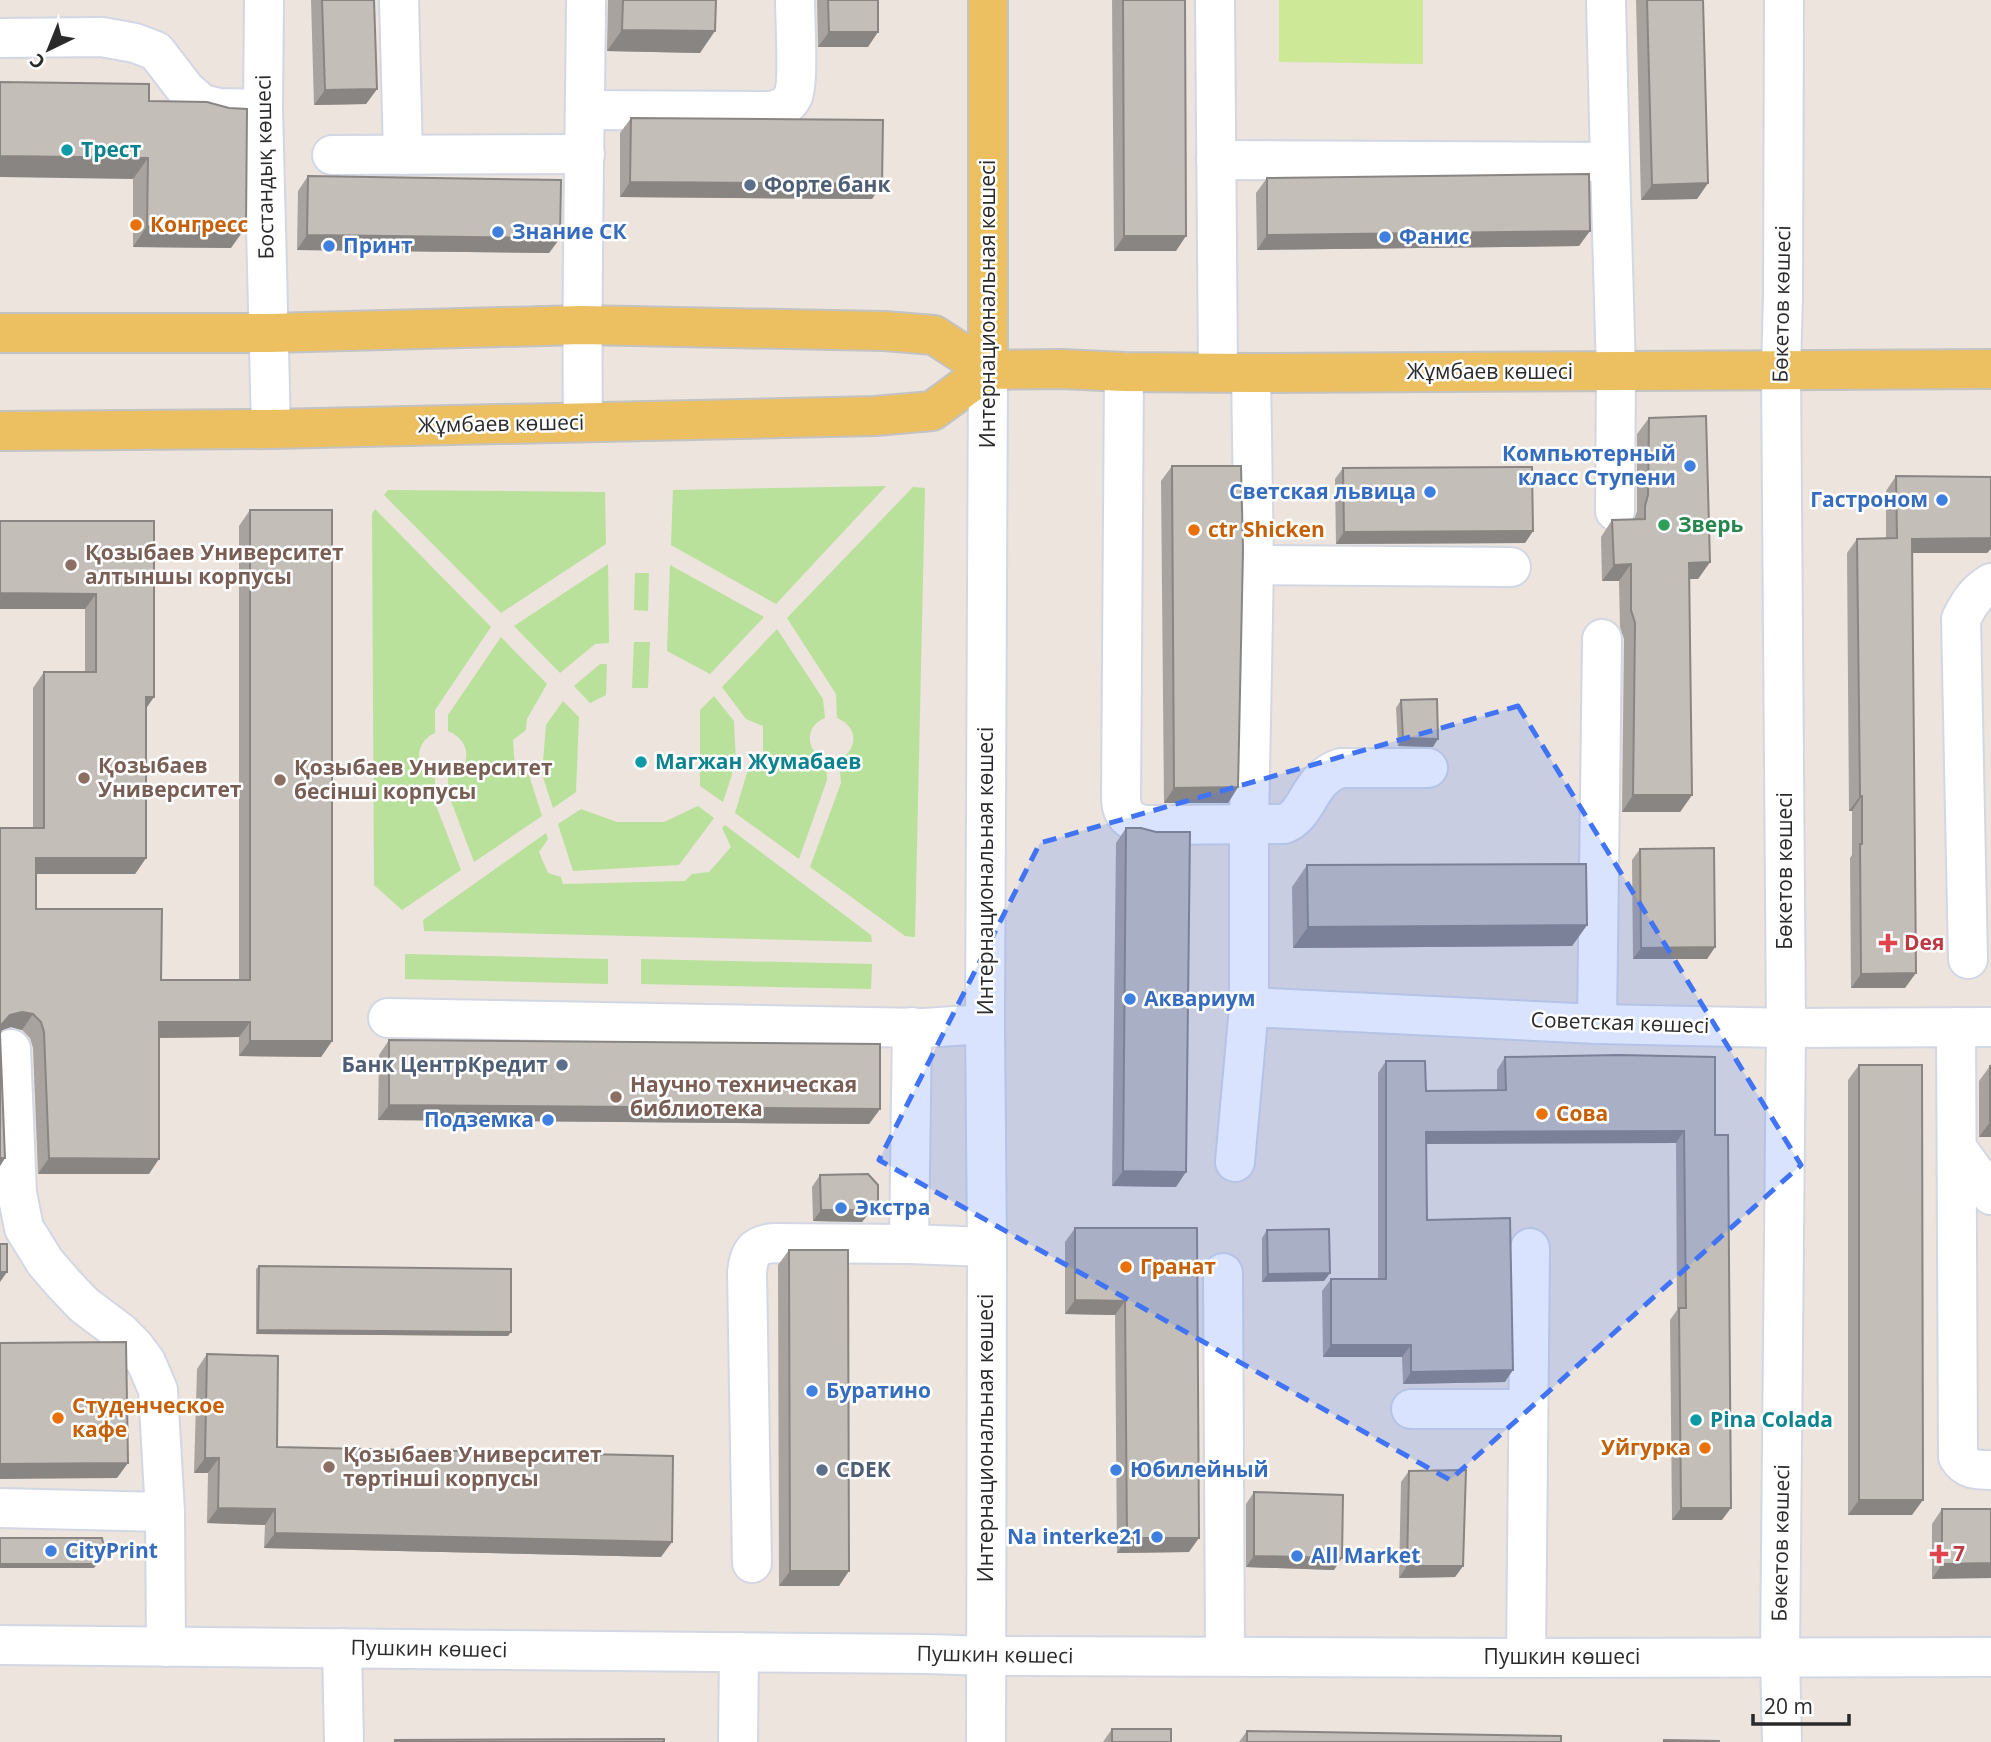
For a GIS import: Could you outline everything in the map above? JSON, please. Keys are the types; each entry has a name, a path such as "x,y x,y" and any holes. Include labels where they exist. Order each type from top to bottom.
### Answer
{"main road":[{"name":"Интернациональная көшесі","path":"988,0 988,370"},
{"path":"0,334 269,333 582,325 884,331 934,335 988,370"},
{"name":"Жұмбаев көшесі","path":"0,431 271,429 875,416 932,411 988,370 1234,372 1991,369"}],"street":[{"name":"Бостандық көшесі","path":"264,0 263,109 271,429"},
{"path":"399,0 403,155"},
{"path":"583,422 586,0"},
{"path":"585,110 771,111 787,105 795,90 795,0"},
{"path":"1215,0 1216,160 1254,565 1249,1007 1235,1162"},
{"path":"1606,0 1616,371 1615,511"},
{"name":"Бөкетов көшесі","path":"1782,1742 1780,1657 1786,1028 1781,370 1784,0"},
{"path":"0,38 102,37 135,43 156,51 186,90 202,104 219,108 263,109"},
{"path":"332,155 585,155"},
{"path":"1216,160 1610,162"},
{"name":"Интернациональная көшесі","path":"986,1742 988,370"},
{"path":"1124,372 1122,808 1127,818 1145,825 1289,823 1323,777 1341,768 1428,768"},
{"path":"1254,565 1511,567"},
{"path":"1968,959 1961,619 1969,603 1982,588 1991,583"},
{"path":"1597,1024 1602,639"},
{"name":"Советская көшесі","path":"1249,1007 1597,1024 1786,1028 1974,1027"},
{"path":"388,1018 912,1027 985,1024"},
{"path":"909,1244 912,1027"},
{"path":"1974,1027 1974,1149 1958,1457 1962,1464 1969,1468 1991,1470"},
{"path":"11,1049 17,1193 24,1228 45,1262 64,1284 84,1305 120,1332 146,1362 158,1390 164,1512 166,1647"},
{"path":"1974,1149 1991,1195"},
{"path":"752,1563 747,1272 748,1260 754,1250 763,1244 987,1247"},
{"path":"1526,1658 1530,1248"},
{"path":"1223,1273 1225,1656"},
{"path":"1411,1409 1528,1409"},
{"path":"0,1508 164,1512"},
{"name":"Пушкин көшесі","path":"0,1645 986,1656 1991,1657"},
{"path":"342,1648 344,1742"},
{"path":"738,1742 739,1652"}],"highlighted area":[{"path":"1518,706 1801,1165 1450,1480 879,1160 1040,843"}],"green space":[{"path":"1279,0 1423,0 1423,64 1279,62"},
{"path":"886,486 776,604 671,545 673,490"},
{"path":"913,487 925,488 915,937 905,936 810,867 841,783 839,760 850,750 853,738 849,726 837,718 836,694 787,618"},
{"path":"388,490 605,492 606,544 501,613 384,495"},
{"path":"375,509 491,627 435,710 435,733 423,742 419,754 423,767 435,776 435,803 461,870 402,910 374,885 372,514"},
{"path":"608,564 609,643 595,644 560,673 514,626"},
{"path":"670,565 764,617 710,674 667,651"},
{"path":"635,573 649,573 648,611 634,610"},
{"path":"777,629 823,699 825,718 813,727 810,739 814,751 826,759 827,780 799,859 735,813 749,766 763,759 763,726 746,719 722,687"},
{"path":"501,637 547,684 527,719 526,730 513,740 515,768 529,775 542,816 474,862 448,793 448,777 462,767 466,754 462,741 448,731 448,715"},
{"path":"634,642 650,642 648,688 632,688"},
{"path":"600,664 607,664 606,695 590,703 574,686"},
{"path":"714,696 734,721 736,762 723,802 700,786 700,710"},
{"path":"563,701 579,717 576,792 553,808 542,774 546,725"},
{"path":"698,806 714,818 679,865 573,871 558,824 581,809 617,822 664,822"},
{"path":"725,825 871,935 872,942 424,931 423,920 546,833 548,839 539,852 548,873 561,877 563,884 685,881 692,874 709,872 731,847 722,828"},
{"path":"405,954 608,959 608,984 405,979"},
{"path":"641,959 872,964 871,989 641,984"}],"building":[{"path":"322,0 374,0 377,89 325,90"},
{"path":"623,0 716,0 715,31 622,30"},
{"path":"828,0 878,0 878,32 829,32"},
{"path":"1123,0 1185,0 1186,236 1124,236"},
{"path":"1647,0 1703,0 1708,183 1652,185"},
{"path":"0,82 149,84 149,101 207,102 229,108 247,109 246,227 147,226 148,158 0,156"},
{"path":"631,118 883,120 882,184 630,182"},
{"path":"1589,174 1590,231 1267,235 1267,178"},
{"path":"308,176 561,180 560,238 307,235"},
{"path":"1706,416 1710,562 1689,563 1692,795 1633,795 1635,623 1631,610 1631,564 1614,565 1612,520 1645,519 1649,418"},
{"path":"1172,466 1241,466 1243,550 1238,787 1174,788"},
{"path":"1532,467 1533,531 1344,532 1343,468"},
{"path":"1896,476 1991,477 1991,538 1912,539 1916,973 1861,974 1862,796 1857,539 1897,538"},
{"path":"250,510 332,510 332,1041 250,1041 250,1022 159,1022 159,1159 49,1158 44,1032 41,1022 33,1014 22,1012 10,1015 2,1024 0,1034 0,828 44,828 44,672 96,672 96,594 0,593 0,521 154,521 154,697 146,697 146,858 36,858 36,909 162,909 161,980 250,980"},
{"path":"1437,699 1438,739 1403,738 1401,700"},
{"path":"1126,828 1156,832 1190,832 1186,1172 1123,1171"},
{"path":"1714,848 1715,947 1641,948 1640,849"},
{"path":"1586,864 1587,925 1308,927 1307,865"},
{"path":"0,1034 5,1158 0,1158"},
{"path":"389,1040 880,1044 880,1109 389,1105"},
{"path":"1505,1057 1715,1057 1715,1135 1728,1135 1731,1508 1681,1508 1679,1308 1686,1308 1684,1131 1426,1132 1427,1220 1510,1218 1513,1370 1411,1372 1411,1345 1331,1345 1331,1279 1386,1279 1386,1061 1425,1061 1426,1091 1506,1090"},
{"path":"1859,1065 1922,1065 1923,1500 1859,1500"},
{"path":"1991,1066 1991,1122 1990,1122"},
{"path":"868,1174 878,1185 878,1201 870,1210 821,1210 820,1175"},
{"path":"1075,1228 1197,1228 1199,1538 1127,1538 1125,1301 1075,1300"},
{"path":"1329,1229 1330,1273 1268,1274 1267,1230"},
{"path":"0,1244 7,1244 7,1272 0,1272"},
{"path":"789,1250 848,1250 849,1571 790,1571"},
{"path":"259,1266 511,1269 511,1332 258,1330"},
{"name":"Студенческое кафе","path":"126,1342 128,1463 0,1464 0,1343"},
{"name":"Қозыбаев Университет төртінші корпусы","path":"207,1354 278,1356 277,1447 673,1456 672,1542 275,1533 275,1509 218,1508 219,1458 205,1458"},
{"path":"1466,1470 1463,1566 1407,1566 1409,1471"},
{"path":"1254,1492 1343,1495 1342,1558 1254,1556"},
{"path":"1942,1509 1991,1509 1991,1563 1942,1564"},
{"name":"CityPrint","path":"0,1538 102,1538 105,1552 97,1564 0,1564"},
{"path":"1112,1729 1171,1729 1171,1742 1112,1742"},
{"path":"1247,1731 1561,1736 1561,1742 1247,1742"},
{"path":"664,1739 664,1742 395,1742 395,1740"},
{"path":"1719,1741 1719,1742 1664,1742"}],"place":[{"name":"Трест","path":"67,150"},
{"name":"Форте банк","path":"750,185"},
{"name":"Конгресс","path":"136,225"},
{"name":"Знание СК","path":"498,232"},
{"name":"Фанис","path":"1385,237"},
{"name":"Принт","path":"329,246"},
{"name":"Компьютерный класс Ступени","path":"1690,466"},
{"name":"Светская львица","path":"1430,492"},
{"name":"Гастроном","path":"1942,500"},
{"name":"Зверь","path":"1664,525"},
{"name":"ctr Shicken","path":"1194,530"},
{"name":"Қозыбаев Университет алтыншы корпусы","path":"71,565"},
{"name":"Магжан Жумабаев","path":"641,762"},
{"name":"Қозыбаев Университет","path":"84,778"},
{"name":"Қозыбаев Университет бесінші корпусы","path":"280,780"},
{"name":"Deя","path":"1888,943"},
{"name":"Аквариум","path":"1130,999"},
{"name":"Банк ЦентрКредит","path":"562,1065"},
{"name":"Научно техническая библиотека","path":"616,1097"},
{"name":"Сова","path":"1542,1114"},
{"name":"Подземка","path":"548,1120"},
{"name":"Экстра","path":"841,1208"},
{"name":"Гранат","path":"1126,1267"},
{"name":"Буратино","path":"812,1391"},
{"name":"Студенческое кафе","path":"58,1418"},
{"name":"Pina Colada","path":"1696,1420"},
{"name":"Уйгурка","path":"1705,1448"},
{"name":"Қозыбаев Университет төртінші корпусы","path":"329,1467"},
{"name":"CDEK","path":"822,1470"},
{"name":"Юбилейный","path":"1116,1470"},
{"name":"Na interke21","path":"1157,1537"},
{"name":"CityPrint","path":"51,1551"},
{"name":"7","path":"1939,1554"},
{"name":"All Market","path":"1297,1556"}]}
